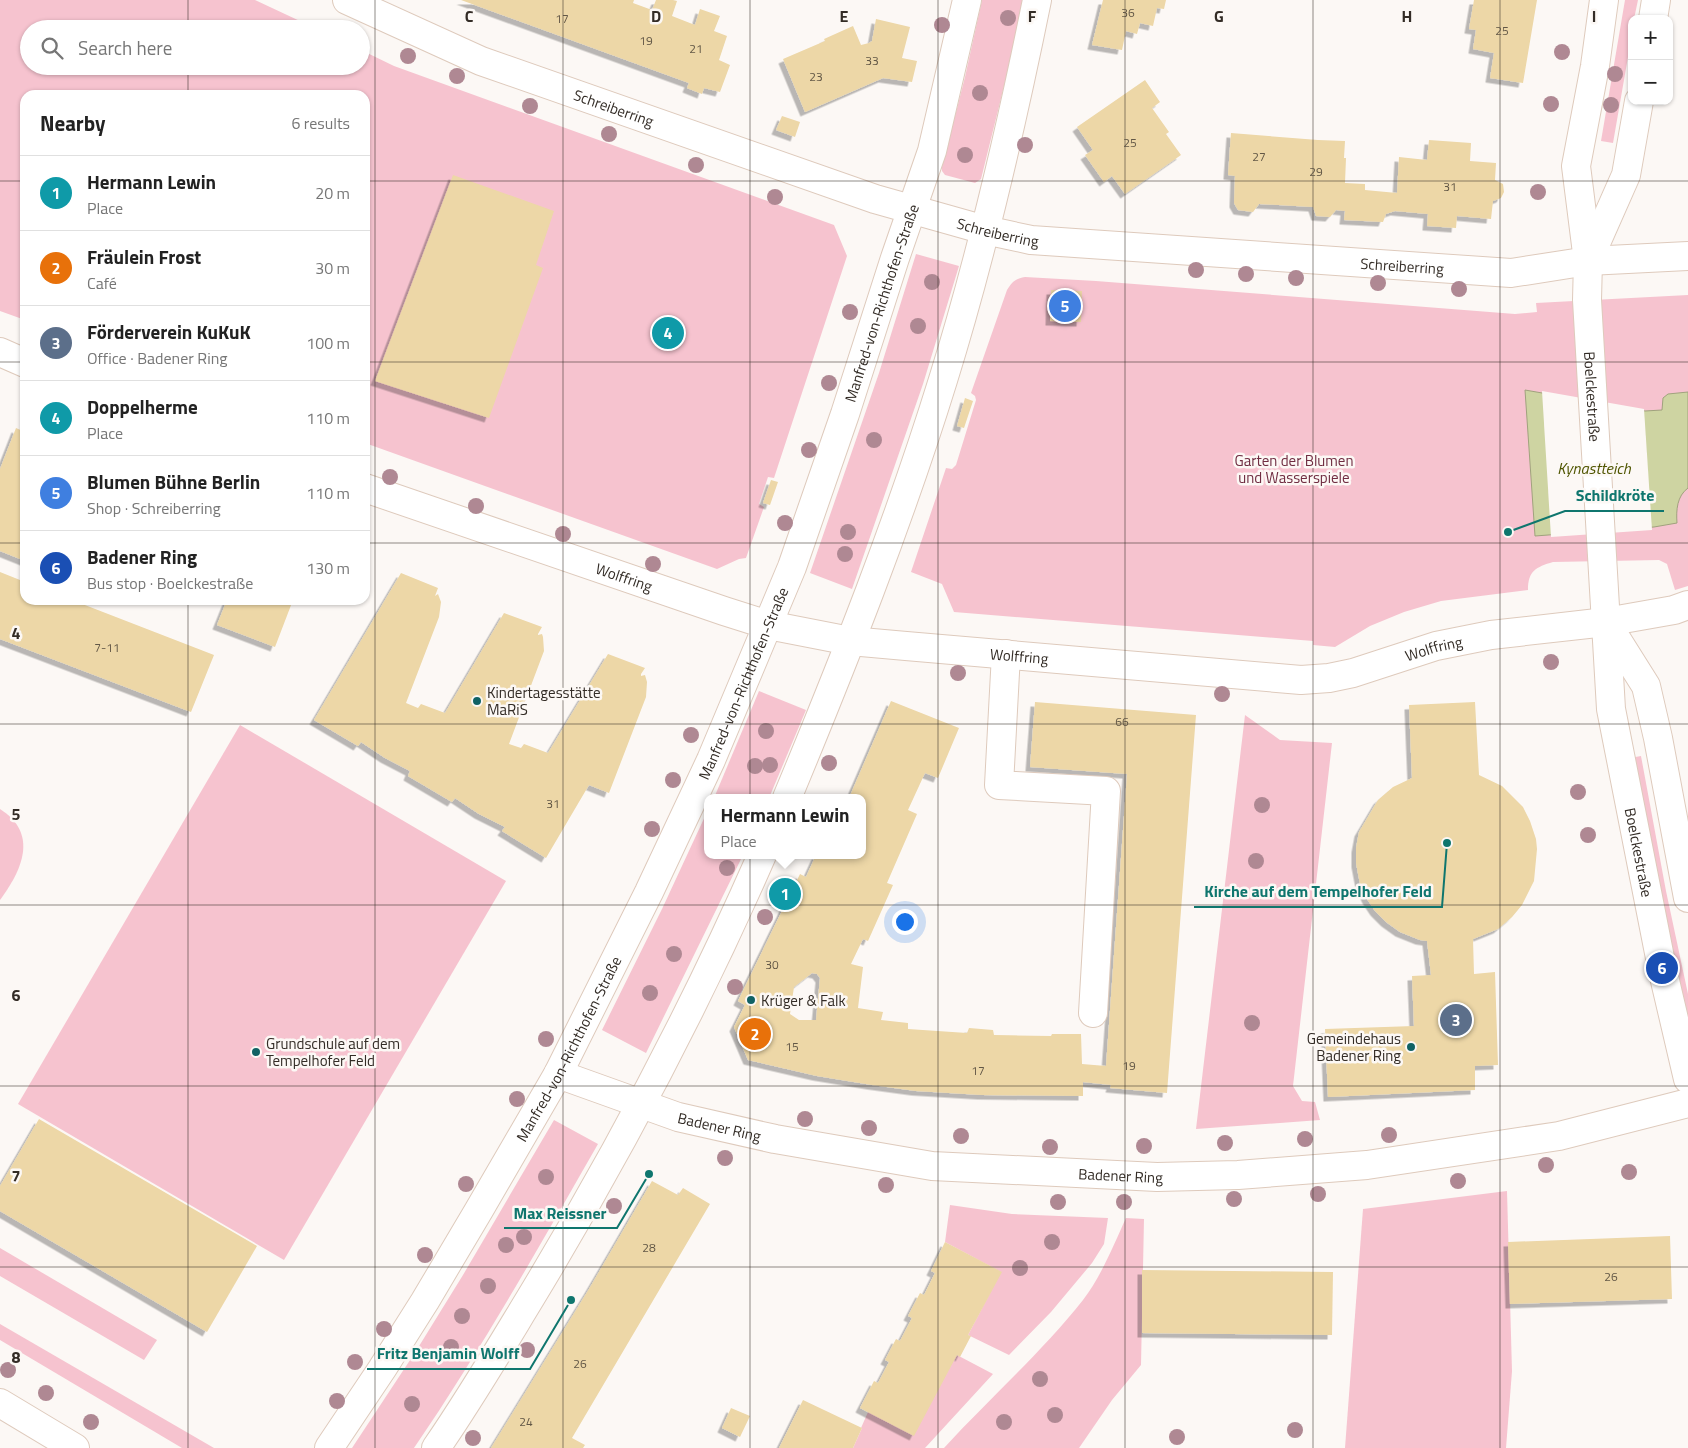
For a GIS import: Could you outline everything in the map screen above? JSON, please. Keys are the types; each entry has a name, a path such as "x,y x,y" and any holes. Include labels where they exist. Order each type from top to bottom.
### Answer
{"street":[{"name":"Schreiberring","path":"347,0 482,61 864,195 985,230 1031,240 1510,273 1588,261 1688,256"},
{"name":"Manfred-von-Richthofen-Straße","path":"330,1448 382,1369 480,1210 558,1074 681,827 715,750 792,567 842,424 932,151 967,0"},
{"path":"788,794 850,641 887,543 943,381 975,272 1010,128 1037,0"},
{"name":"Boelckestraße","path":"1604,0 1595,66 1576,166 1588,261 1587,300 1611,709 1666,986 1688,1080"},
{"path":"1654,15 1656,0"},
{"name":"Boelckestraße","path":"1588,261 1626,175 1638,105"},
{"path":"0,352 20,361"},
{"name":"Wolffring","path":"370,490 768,625 850,641 1301,680 1329,678 1353,673 1436,646 1491,635 1606,622 1688,606"},
{"name":"Boelckestraße","path":"1606,622 1646,686 1658,738 1688,898"},
{"path":"1006,654 999,785 1106,791 1093,1013"},
{"path":"436,1448 581,1214 641,1105 702,986 760,859"},
{"name":"Badener Ring","path":"558,1074 678,1117 775,1139 932,1166 1157,1177 1238,1175 1367,1165 1560,1136 1688,1103"},
{"path":"0,1403 75,1448"}],"green space":[{"path":"0,0 255,0 298,20 20,20 20,75 370,75 370,54 394,66 834,225 847,256 774,478 768,477 759,504 764,507 746,558 739,559 717,569 370,445 370,90 20,90 20,318 0,311"},
{"path":"982,0 1023,0 1011,58 981,179 975,183 945,175 942,167"},
{"path":"1625,0 1638,0 1635,15 1628,15 1628,57 1613,143 1601,141"},
{"path":"916,254 959,266 923,384 852,589 810,573 879,373"},
{"name":"Garten der Blumen und Wasserspiele","path":"1025,277 1515,314 1537,312 1536,303 1688,295 1688,586 1675,590 1667,564 1659,560 1553,562 1538,568 1531,574 1528,590 1441,601 1404,612 1370,626 1335,647 1313,645 1313,641 954,612 942,584 911,572 946,468 952,469 956,465 976,400 975,396 971,393 1007,290 1014,281"},
{"path":"759,691 806,710 771,794 716,794"},
{"path":"1245,715 1280,740 1332,743 1293,1086 1302,1101 1315,1102 1320,1120 1196,1129"},
{"path":"240,725 506,881 284,1260 18,1104"},
{"path":"1641,756 1666,891 1688,994 1688,1017 1682,1018 1630,758"},
{"path":"0,809 12,819 20,830 23,841 23,853 15,877 0,900"},
{"path":"704,818 704,859 741,859 646,1053 602,1030"},
{"path":"554,1120 598,1144 486,1336 414,1448 352,1448 463,1275"},
{"path":"1507,1191 1512,1371 1506,1448 1345,1448 1363,1209"},
{"path":"950,1205 1012,1214 1108,1218 1104,1244 1092,1263 1051,1312 1009,1355 968,1335 1001,1272 945,1242"},
{"path":"1126,1218 1144,1219 1141,1365 1112,1400 1079,1448 944,1448 1033,1357 1083,1300 1101,1271"},
{"path":"0,1248 157,1340 144,1360 0,1276"},
{"path":"0,1324 214,1448 182,1448 0,1340"},
{"path":"957,1355 993,1374 925,1448 853,1448 868,1412"}],"water":[{"name":"Kynastteich","path":"1525,390 1645,411 1662,410 1663,398 1668,394 1688,392 1688,488 1684,491 1678,504 1677,523 1654,527 1535,536"}],"pier":[{"name":"Kynastteich","path":"1542,391 1644,409 1652,530 1551,537"}],"building":[{"path":"461,0 634,0 633,3 652,10 656,0 673,0 677,1 672,16 695,25 700,9 720,16 714,31 727,36 719,60 730,65 720,92 704,88 702,94 687,88 689,83"},
{"path":"1103,0 1166,0 1164,9 1157,8 1153,26 1140,23 1137,34 1126,31 1122,50 1092,45"},
{"path":"1474,0 1537,0 1523,83 1490,78 1494,53 1473,49 1476,30 1469,29"},
{"path":"876,19 910,27 902,58 917,61 912,82 883,78 805,112 783,59 825,41 824,39 853,26 861,45 869,43 872,41"},
{"path":"1145,80 1160,102 1152,108 1169,132 1166,134 1181,155 1125,194 1112,176 1104,182 1085,155 1093,150 1077,127"},
{"path":"782,116 800,122 795,137 776,130"},
{"path":"1231,133 1345,141 1345,183 1365,184 1365,190 1397,193 1399,157 1427,160 1429,140 1471,143 1470,161 1496,163 1495,180 1503,184 1504,192 1501,198 1493,201 1491,219 1457,216 1456,228 1427,226 1428,214 1395,211 1386,214 1383,222 1344,220 1345,211 1336,210 1330,217 1316,216 1313,207 1259,204 1253,212 1238,210 1234,203 1235,176 1228,175"},
{"path":"453,175 554,211 536,265 543,268 489,418 375,381"},
{"path":"1051,290 1082,291 1081,322 1050,321"},
{"path":"965,398 973,401 964,428 957,426"},
{"path":"16,428 20,430 20,559 0,551 0,469"},
{"path":"771,480 778,482 770,505 763,503"},
{"path":"0,572 20,580 20,605 85,605 214,655 191,712 0,639"},
{"path":"401,573 438,588 435,596 438,594 441,602 439,617 406,703 418,708 421,704 445,713 504,613 542,627 538,635 542,634 544,651 509,744 521,748 524,744 548,753 608,654 645,668 641,676 645,675 647,682 646,697 609,793 589,785 546,858 502,831 505,827 479,814 455,798 452,802 408,776 410,771 385,758 361,742 358,746 314,720"},
{"path":"225,605 291,605 275,647 217,625"},
{"path":"891,701 959,728 938,778 925,773 908,810 917,814 887,883 893,885 868,941 863,939 851,964 863,967 858,1008 883,1012 881,1020 908,1023 908,1029 967,1033 969,1028 993,1030 994,1035 1051,1036 1052,1034 1081,1034 1082,1064 1106,1066 1127,774 1030,767 1035,702 1196,715 1167,1093 1110,1088 1111,1085 1083,1082 1083,1096 982,1095 916,1091 817,1076 748,1060 734,1027 745,1005 738,1001 800,874 806,877 814,859 866,859 866,794 851,794","holes":["812,973 817,974 820,978 816,1020 799,1020 790,1014 794,987"]},
{"path":"1475,702 1479,775 1502,786 1523,807 1536,839 1537,849 1534,881 1522,905 1498,929 1473,939 1474,974 1495,972 1498,1065 1475,1066 1475,1090 1328,1097 1325,1029 1414,1026 1412,976 1431,975 1427,941 1400,932 1375,911 1367,899 1360,884 1356,863 1359,832 1378,800 1393,787 1412,778 1409,705"},
{"path":"39,1119 257,1246 207,1332 0,1211 0,1186"},
{"path":"652,1181 678,1195 683,1188 710,1204 572,1438 585,1445 583,1448 491,1448 589,1289"},
{"path":"1670,1236 1672,1299 1510,1304 1508,1242"},
{"path":"945,1242 1002,1272 968,1335 971,1336 960,1357 957,1355 914,1436 860,1408 874,1381 878,1383 889,1362 885,1360 896,1339 900,1341 912,1318 908,1316 920,1293 924,1295 935,1273 931,1271"},
{"path":"1142,1270 1333,1272 1332,1335 1142,1333"},
{"path":"803,1400 862,1428 853,1448 779,1448"},
{"path":"731,1408 750,1416 740,1437 722,1428"}],"place":[{"name":"Blumen Bühne Berlin","path":"1065,306"},
{"name":"Doppelherme","path":"668,333"},
{"name":"Schildkröte","path":"1508,532"},
{"name":"Kindertagesstätte MaRiS","path":"477,701"},
{"name":"Kirche auf dem Tempelhofer Feld","path":"1447,843"},
{"name":"Hermann Lewin","path":"785,894"},
{"name":"Badener Ring","path":"1662,968"},
{"name":"Krüger & Falk","path":"751,1000"},
{"name":"Förderverein KuKuK","path":"1456,1020"},
{"name":"Fräulein Frost","path":"755,1034"},
{"name":"Gemeindehaus Badener Ring","path":"1411,1047"},
{"name":"Grundschule auf dem Tempelhofer Feld","path":"256,1052"},
{"name":"Max Reissner","path":"649,1174"},
{"name":"Fritz Benjamin Wolff","path":"571,1300"}]}
